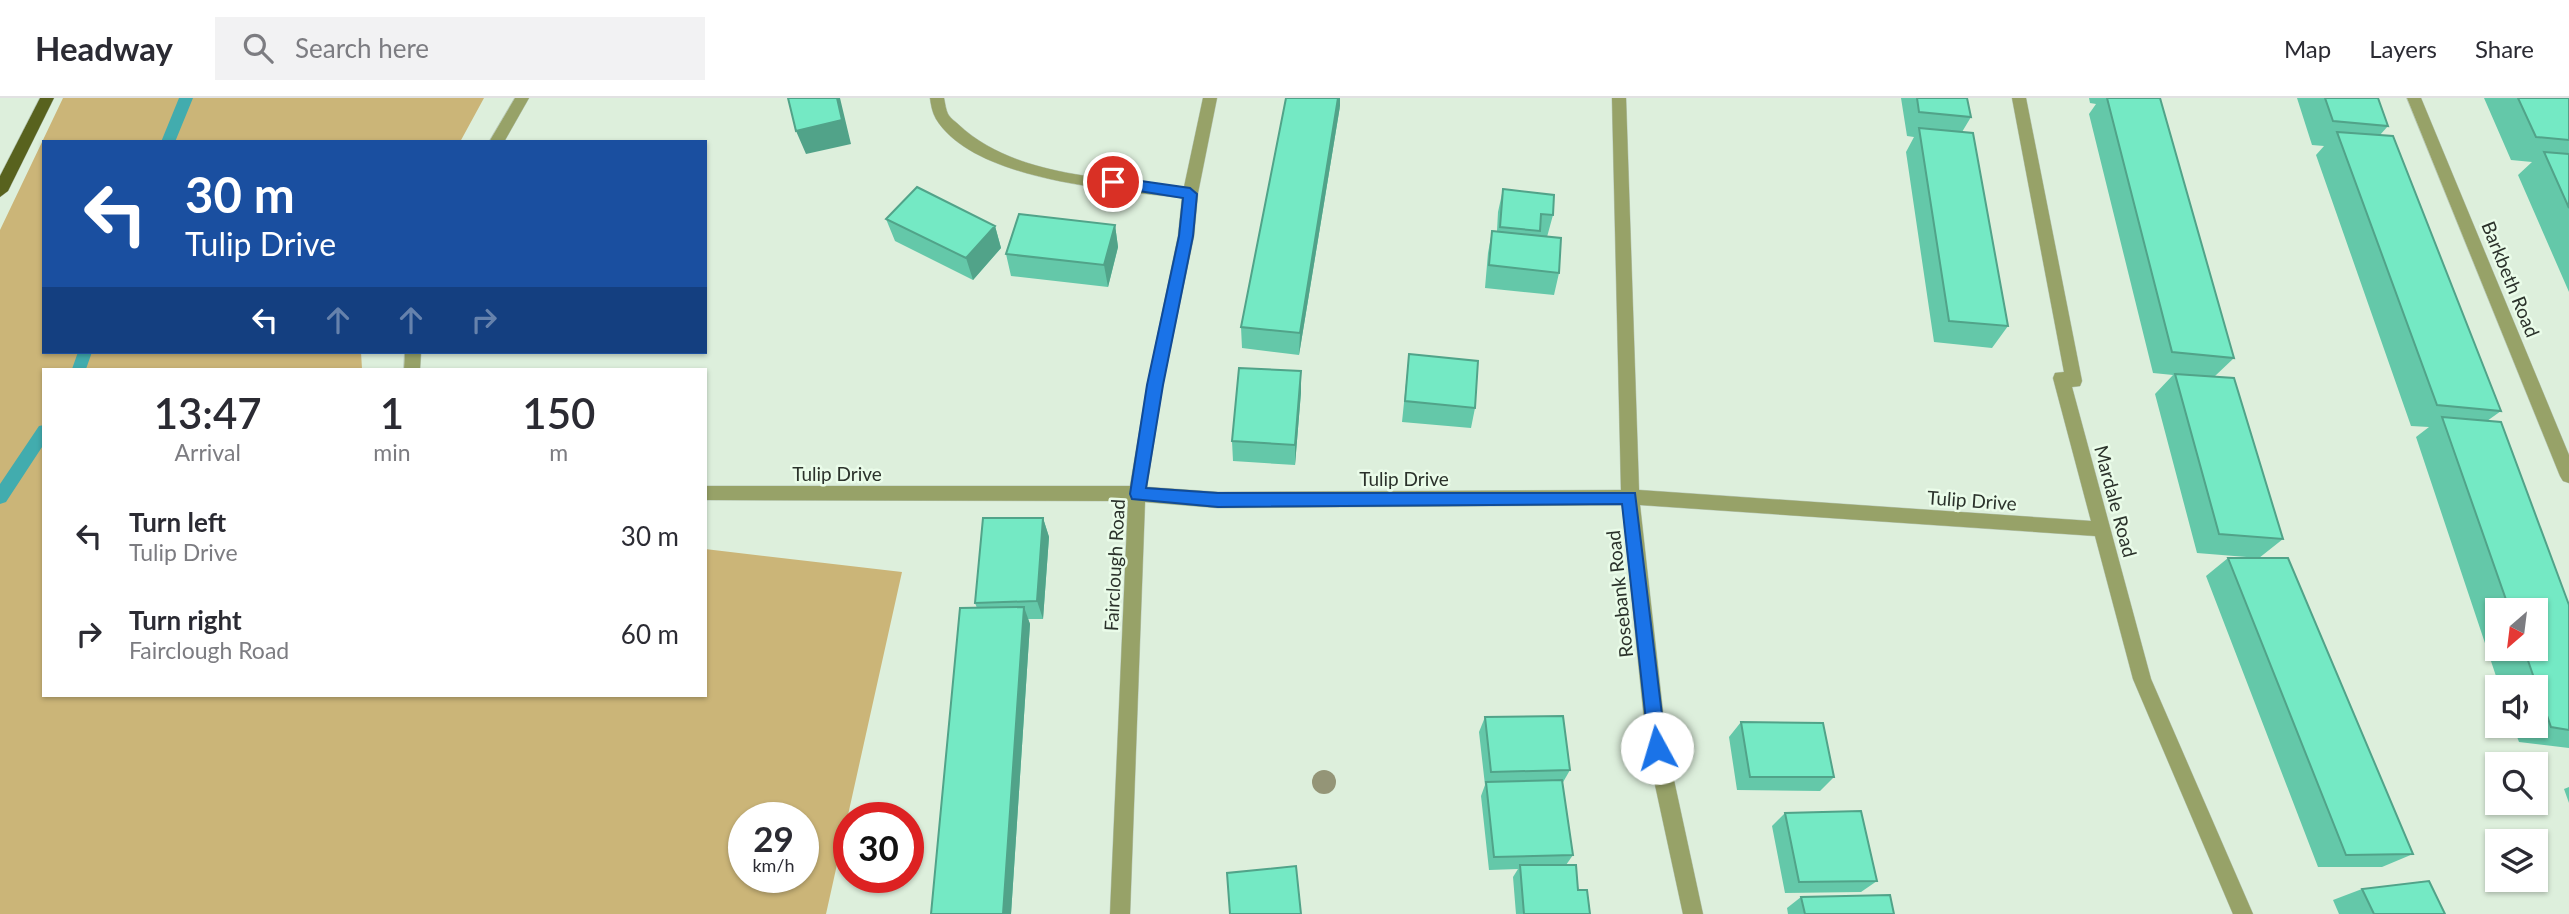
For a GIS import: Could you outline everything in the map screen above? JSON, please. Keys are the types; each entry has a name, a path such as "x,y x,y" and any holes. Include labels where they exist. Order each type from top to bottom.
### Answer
{"main road":[{"path":"0,191 47,98"}],"street":[{"path":"497,140 522,98"},
{"path":"937,98 942,117 975,147 1037,171 1190,194"},
{"name":"Fairclough Road","path":"1120,914 1138,494 1155,385 1186,236 1190,194 1210,98"},
{"name":"Rosebank Road","path":"1619,98 1630,498 1657,748 1693,914"},
{"name":"Mardale Road","path":"2019,98 2074,381 2061,378 2142,679 2243,914"},
{"name":"Barkbeth Road","path":"2414,98 2569,476"},
{"name":"Tulip Drive","path":"707,493 1138,494 1218,500 1630,498 2102,529"}],"shaded area":[{"path":"63,98 484,98 461,140 43,140"},
{"path":"42,142 42,354 361,354 362,368 42,368 42,697 707,697 707,549 902,572 851,802 833,802 833,882 826,914 0,914 0,230"}],"building":[{"path":"788,98 837,98 842,120 796,131"},
{"path":"1286,98 1338,98 1300,333 1241,327"},
{"path":"1917,98 1967,98 1971,117 1919,112"},
{"path":"2107,98 2160,98 2234,358 2172,352"},
{"path":"2325,98 2378,98 2388,126 2333,121"},
{"path":"2518,98 2569,98 2569,140 2536,137"},
{"path":"1919,128 1973,133 2008,326 1949,321"},
{"path":"2337,132 2393,136 2501,411 2437,405"},
{"path":"2544,152 2569,154 2569,208"},
{"path":"917,187 995,226 966,258 886,219"},
{"path":"1503,189 1554,195 1553,215 1541,214 1540,231 1500,227"},
{"path":"1019,214 1115,225 1104,265 1006,254"},
{"path":"1492,231 1561,238 1559,273 1489,265"},
{"path":"1409,354 1478,361 1475,408 1405,401"},
{"path":"1239,368 1301,371 1295,445 1232,441"},
{"path":"2175,374 2234,378 2283,539 2219,534"},
{"path":"2442,417 2501,422 2569,605 2569,730 2551,727 2548,718 2548,675 2533,675 2528,662 2548,662 2548,598 2505,598"},
{"path":"983,518 1043,518 1037,601 975,603"},
{"path":"2228,558 2288,558 2413,854 2346,855"},
{"path":"1024,607 1003,914 931,914 960,608"},
{"path":"1563,716 1570,770 1491,772 1485,717"},
{"path":"1741,722 1823,723 1834,777 1750,777"},
{"path":"1562,780 1573,855 1494,857 1486,782"},
{"path":"1861,811 1877,881 1799,882 1785,813"},
{"path":"1520,865 1576,865 1578,890 1587,890 1590,914 1524,914"},
{"path":"1296,866 1301,914 1230,914 1227,873"},
{"path":"2429,881 2445,914 2374,914 2362,889"},
{"path":"1890,895 1894,914 1805,914 1801,897"}],"waterway":[{"path":"169,140 186,98"},
{"path":"79,368 84,354"},
{"path":"0,497 42,434"}],"route":[{"path":"1113,182 1190,194 1186,236 1155,385 1138,494 1218,500 1630,498 1657,748"}]}
